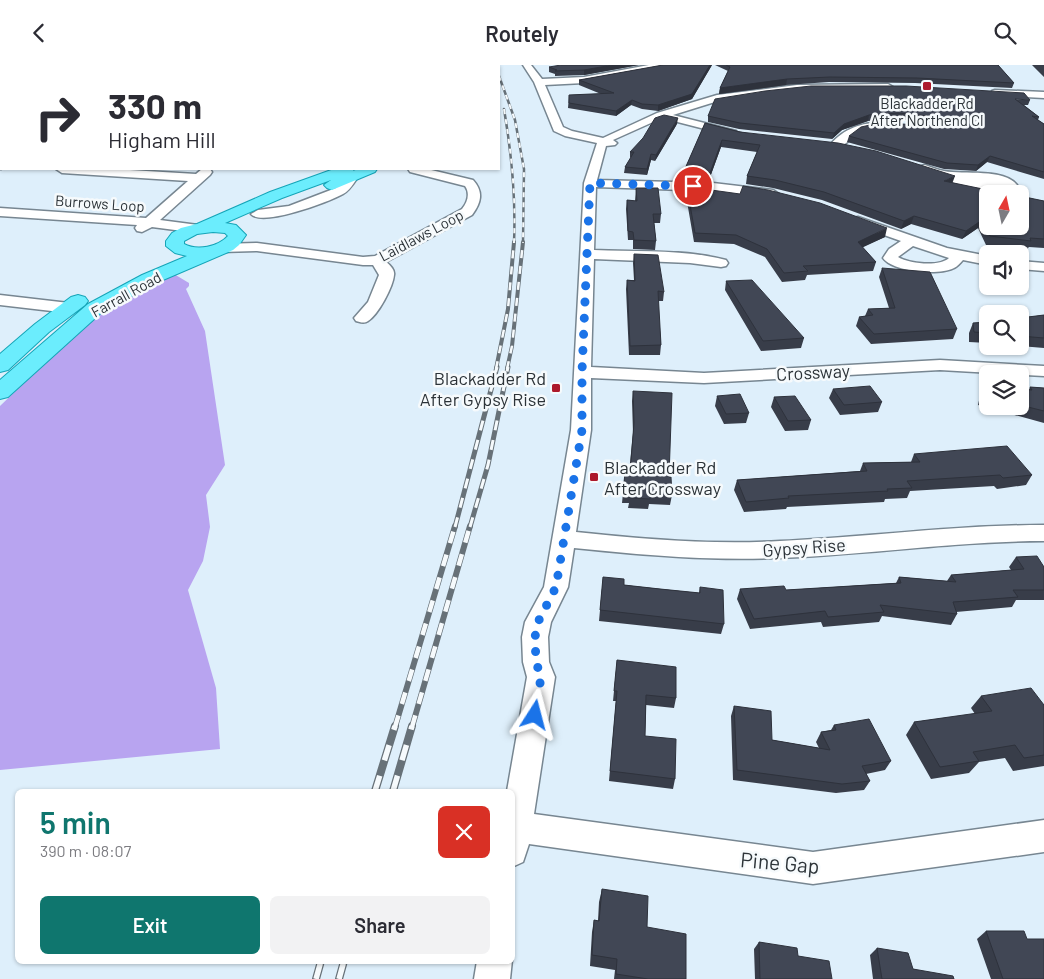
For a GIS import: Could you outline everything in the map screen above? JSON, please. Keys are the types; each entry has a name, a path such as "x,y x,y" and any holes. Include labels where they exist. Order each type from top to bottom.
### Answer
{"main road":[{"path":"200,228 276,195 365,170"},
{"path":"200,228 222,227 236,233 243,223 258,213 349,173"},
{"name":"Farrall Road","path":"0,365 68,308 104,285 152,263 184,233 200,228"},
{"name":"Farrall Road","path":"0,392 95,308 149,279 232,243 236,233"},
{"path":"175,243 187,251 218,249"}],"street":[{"path":"527,65 539,83 558,129 569,134 608,142 660,115 709,100 754,92 820,87 899,87"},
{"path":"539,83 584,80 663,65"},
{"path":"987,92 1044,95"},
{"path":"660,115 723,131 748,135"},
{"path":"836,145 846,134 862,127 899,125"},
{"path":"515,833 541,677 536,662 535,637 538,622 556,587 582,430 582,372 590,183 592,171 598,158 605,155 608,142"},
{"path":"820,143 852,149"},
{"path":"915,166 944,175"},
{"path":"77,170 199,178"},
{"path":"143,227 209,170"},
{"name":"Laidlaws Loop","path":"218,249 257,247 364,261 388,257 467,212 472,207 475,192 474,187 469,183 418,170"},
{"path":"590,183 712,187 784,196"},
{"name":"Burrows Loop","path":"0,212 55,220 143,227 200,228"},
{"path":"848,217 911,241 958,256 979,260"},
{"name":"Burrows Loop","path":"0,221 55,220"},
{"name":"Burrows Loop","path":"143,227 165,236 175,243"},
{"name":"Laidlaws Loop","path":"236,233 257,247"},
{"path":"911,241 894,251 890,258 892,261 900,264 943,267 950,265 958,256"},
{"path":"587,254 690,259 721,263"},
{"path":"362,318 375,303 387,275 386,270 377,260"},
{"path":"1029,266 1044,267"},
{"path":"0,300 68,308"},
{"name":"Crossway","path":"582,372 704,379 940,365 1044,371"},
{"name":"Gypsy Rise","path":"565,539 668,549 742,551 980,533 1044,533"},
{"name":"Pine Gap","path":"515,839 813,868 1044,836"},
{"path":"492,979 494,964"}],"shaded area":[{"path":"174,274 189,283 186,289 205,331 225,465 206,495 210,527 203,561 188,590 216,688 220,749 0,770 0,406 61,347 100,315 127,298"}],"building":[{"path":"561,65 612,65 584,70 555,71 557,70 549,67"},
{"path":"663,65 710,65 692,94 658,105 642,104 632,100 616,111 569,103 569,95 614,93 579,80"},
{"path":"726,65 998,65 1014,83 917,78 830,77 787,79 720,88 730,67"},
{"path":"811,86 906,86 1024,93 1030,100 1015,99 1039,117 1032,116 1044,124 1044,172 990,156 978,165 947,163 849,136 861,127 879,123 944,126 946,121 939,117 898,113 869,115 844,124 834,133 740,123 708,116 715,99"},
{"path":"664,115 678,118 656,155 651,154 647,169 625,167 634,152 630,152 643,138 655,118"},
{"path":"705,123 740,132 838,143 876,151 955,176 944,181 979,188 979,222 966,231 914,216 904,221 824,192 775,180 747,176 760,145 722,140 710,173 684,171"},
{"path":"686,182 706,183 704,189 740,194 743,186 768,190 820,203 887,228 858,242 876,262 803,266 808,271 784,273 767,249 736,235 695,233"},
{"path":"636,188 658,188 661,214 653,214 656,241 634,240 633,232 628,231 627,200 637,201"},
{"path":"1029,198 1044,201 1044,239 1030,238 1031,241 990,236 1029,235"},
{"path":"634,254 658,255 664,292 658,291 661,345 630,346 627,280 635,281"},
{"path":"882,268 930,272 957,329 874,334 859,317 873,315 868,309 895,308"},
{"path":"752,280 804,338 763,341 726,281"},
{"path":"1044,315 1044,338 1029,337 1029,317"},
{"path":"973,323 979,323 979,332 974,332"},
{"path":"870,386 882,402 844,405 833,389"},
{"path":"1030,387 1044,388 1044,411 1029,407 1029,390 1032,390"},
{"path":"633,391 672,393 669,477 671,477 672,495 650,494 650,499 630,498 630,493 623,492 625,473 630,473 634,423"},
{"path":"740,394 749,413 726,414 717,396"},
{"path":"795,396 811,420 788,421 774,397"},
{"path":"1007,446 1032,475 1003,478 1000,475 907,481 912,488 788,496 789,498 746,502 737,480 867,471 863,463 920,462 914,454"},
{"path":"1037,556 1044,567 1044,590 1013,590 1018,597 953,602 957,614 880,605 884,612 828,617 825,611 754,619 740,589 784,586 786,590 901,583 899,577 956,582 951,575 1024,569 1016,557"},
{"path":"603,577 624,579 624,585 660,589 700,593 700,587 723,590 724,624 600,610"},
{"path":"617,660 676,667 676,698 646,695 645,736 676,739 675,779 610,771 617,691 614,691"},
{"path":"1031,688 1044,705 1044,755 1024,758 1015,745 973,752 979,761 940,767 914,722 992,711 981,696"},
{"path":"734,706 771,711 772,740 830,750 821,732 836,730 834,725 869,719 891,761 862,766 870,781 842,784 737,770"},
{"path":"602,889 648,896 647,927 686,934 686,979 648,979 616,974 617,959 592,955 594,920 599,921"},
{"path":"986,931 1024,931 1027,939 1044,939 1044,979 1003,979"},
{"path":"759,942 797,948 798,956 829,961 832,979 760,979"},
{"path":"877,948 908,953 913,969 953,976 954,979 882,979"}],"railway":[{"path":"500,79 515,120 524,169 523,243"},
{"path":"504,109 513,176 514,242"},
{"path":"496,369 508,309 514,242"},
{"path":"507,369 512,346 523,242"},
{"path":"455,527 497,367"},
{"path":"470,527 488,465 508,367"},
{"path":"395,727 455,526"},
{"path":"412,727 470,526"},
{"path":"376,789 395,726"},
{"path":"394,789 412,726"},
{"path":"316,979 320,964"},
{"path":"339,979 343,964"}],"place":[{"name":"Blackadder Rd After Northend Cl","path":"927,86"},
{"name":"Blackadder Rd After Gypsy Rise","path":"556,388"},
{"name":"Blackadder Rd After Crossway","path":"594,477"}],"route":[{"path":"535,715 541,677 536,662 535,637 543,610 556,587 582,430 582,372 590,183 693,186"}]}
